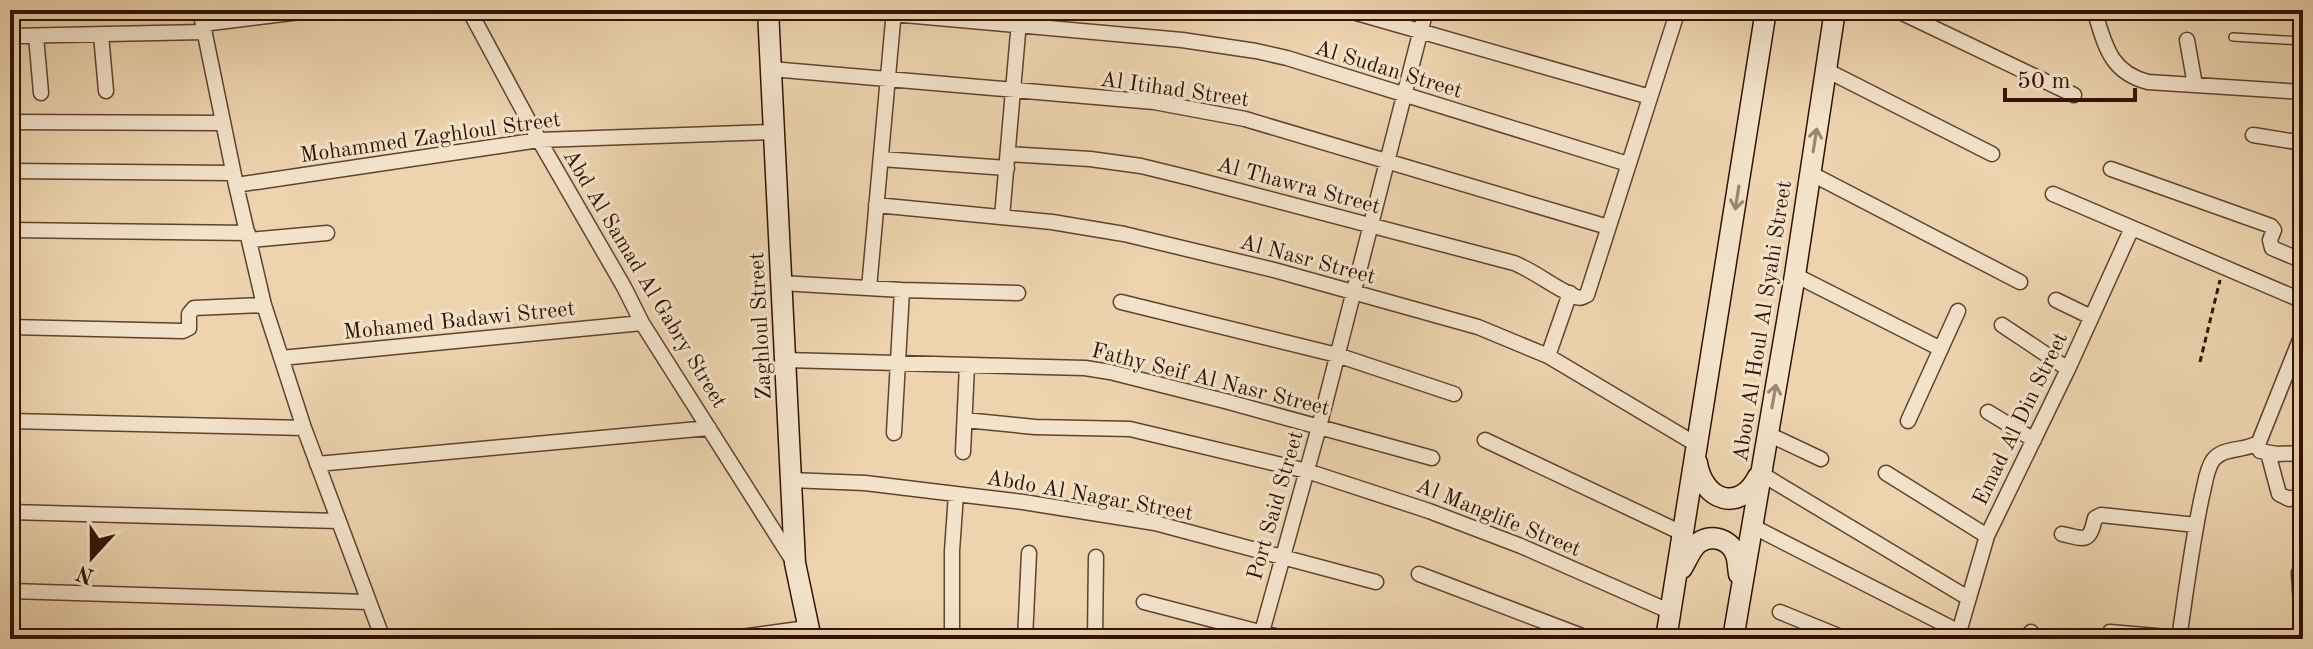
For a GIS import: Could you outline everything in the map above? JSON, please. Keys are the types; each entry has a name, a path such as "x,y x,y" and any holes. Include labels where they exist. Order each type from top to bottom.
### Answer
{"main road":[{"name":"Zaghloul Street","path":"768,10 795,563 809,634"},
{"name":"Abou Al Houl Al Syahi Street","path":"1666,639 1766,10"},
{"name":"Abou Al Houl Al Syahi Street","path":"1733,639 1795,275 1835,10"},
{"path":"1698,453 1699,478 1713,494 1724,498 1745,493 1753,487 1760,473"},
{"path":"1677,578 1696,545 1705,539 1715,538 1724,540 1737,556 1741,590"}],"street":[{"path":"10,36 101,35 316,10"},
{"name":"Abd Al Samad Al Gabry Street","path":"469,10 642,323 795,563"},
{"path":"1346,10 1362,12 1650,97"},
{"name":"Port Said Street","path":"1261,635 1319,427 1426,10"},
{"path":"1548,356 1570,293 1581,298 1587,295 1678,10"},
{"path":"1896,10 2074,95"},
{"path":"2094,10 2110,55 2130,76 2148,82 2303,92"},
{"path":"869,288 893,12"},
{"name":"Al Sudan Street","path":"893,12 1019,17 1256,51 1628,164"},
{"path":"1002,217 1019,17"},
{"path":"202,22 264,305 304,428 383,639"},
{"path":"101,35 106,91"},
{"path":"36,36 41,93"},
{"path":"2187,40 2195,85"},
{"name":"Al Itihad Street","path":"771,69 1154,102 1213,112 1387,160 1608,227"},
{"path":"1826,70 1992,154"},
{"path":"10,122 223,123"},
{"name":"Mohammed Zaghloul Street","path":"10,171 234,179 539,140 774,132"},
{"path":"2253,135 2303,143"},
{"name":"Al Thawra Street","path":"881,159 1090,159 1141,166 1514,263 1570,293"},
{"path":"2111,169 2271,226 2274,230 2270,240 2272,248 2303,261"},
{"path":"1810,173 2020,282"},
{"path":"2053,194 2303,301"},
{"name":"Al Nasr Street","path":"876,205 1052,222 1124,234 1478,327 1548,356 1698,453"},
{"name":"Emad Al Din Street","path":"1959,632 1987,536 2132,228"},
{"path":"10,230 249,236 327,233"},
{"path":"1795,275 1941,349"},
{"path":"781,283 1018,293"},
{"path":"894,433 902,290"},
{"path":"2056,300 2091,317"},
{"path":"1121,302 1337,355 1454,394"},
{"path":"10,327 183,331 189,328 189,314 194,308 264,305"},
{"path":"1908,421 1958,311"},
{"name":"Mohamed Badawi Street","path":"281,358 642,323"},
{"path":"2002,325 2068,369"},
{"path":"2179,638 2196,525 2207,476 2214,460 2222,453 2251,447 2262,438 2303,332"},
{"name":"Fathy Seif Al Nasr Street","path":"785,360 1065,366 1110,372 1432,458"},
{"path":"963,452 967,365"},
{"path":"1988,412 2034,440"},
{"name":"Al Manglife Street","path":"965,420 1035,427 1130,429 1307,471 1469,526 1671,612"},
{"path":"10,421 304,428"},
{"path":"317,464 709,428"},
{"path":"1768,434 1821,459"},
{"path":"1485,440 1684,534"},
{"path":"2251,447 2268,453 2303,453"},
{"path":"2268,453 2279,494 2289,499 2303,495"},
{"path":"1760,473 1968,598"},
{"path":"1886,473 1987,536"},
{"name":"Abdo Al Nagar Street","path":"790,480 865,483 1155,523 1376,582"},
{"path":"952,639 952,551 956,494"},
{"path":"10,512 338,521"},
{"path":"2062,534 2088,537 2092,534 2095,518 2101,515 2196,525"},
{"path":"1752,526 1973,639"},
{"path":"1025,639 1029,553"},
{"path":"1095,639 1096,557"},
{"path":"2299,573 2303,639"},
{"path":"1419,574 1590,639"},
{"path":"10,591 368,602"},
{"path":"1144,602 1261,635 1286,639"},
{"path":"1780,612 1846,639"},
{"path":"1937,639 1942,623"},
{"path":"2107,639 2110,632 2190,639"},
{"path":"727,639 809,634"}],"lane":[{"path":"2233,37 2303,41"}],"path":[{"path":"2200,362 2223,268"}]}
